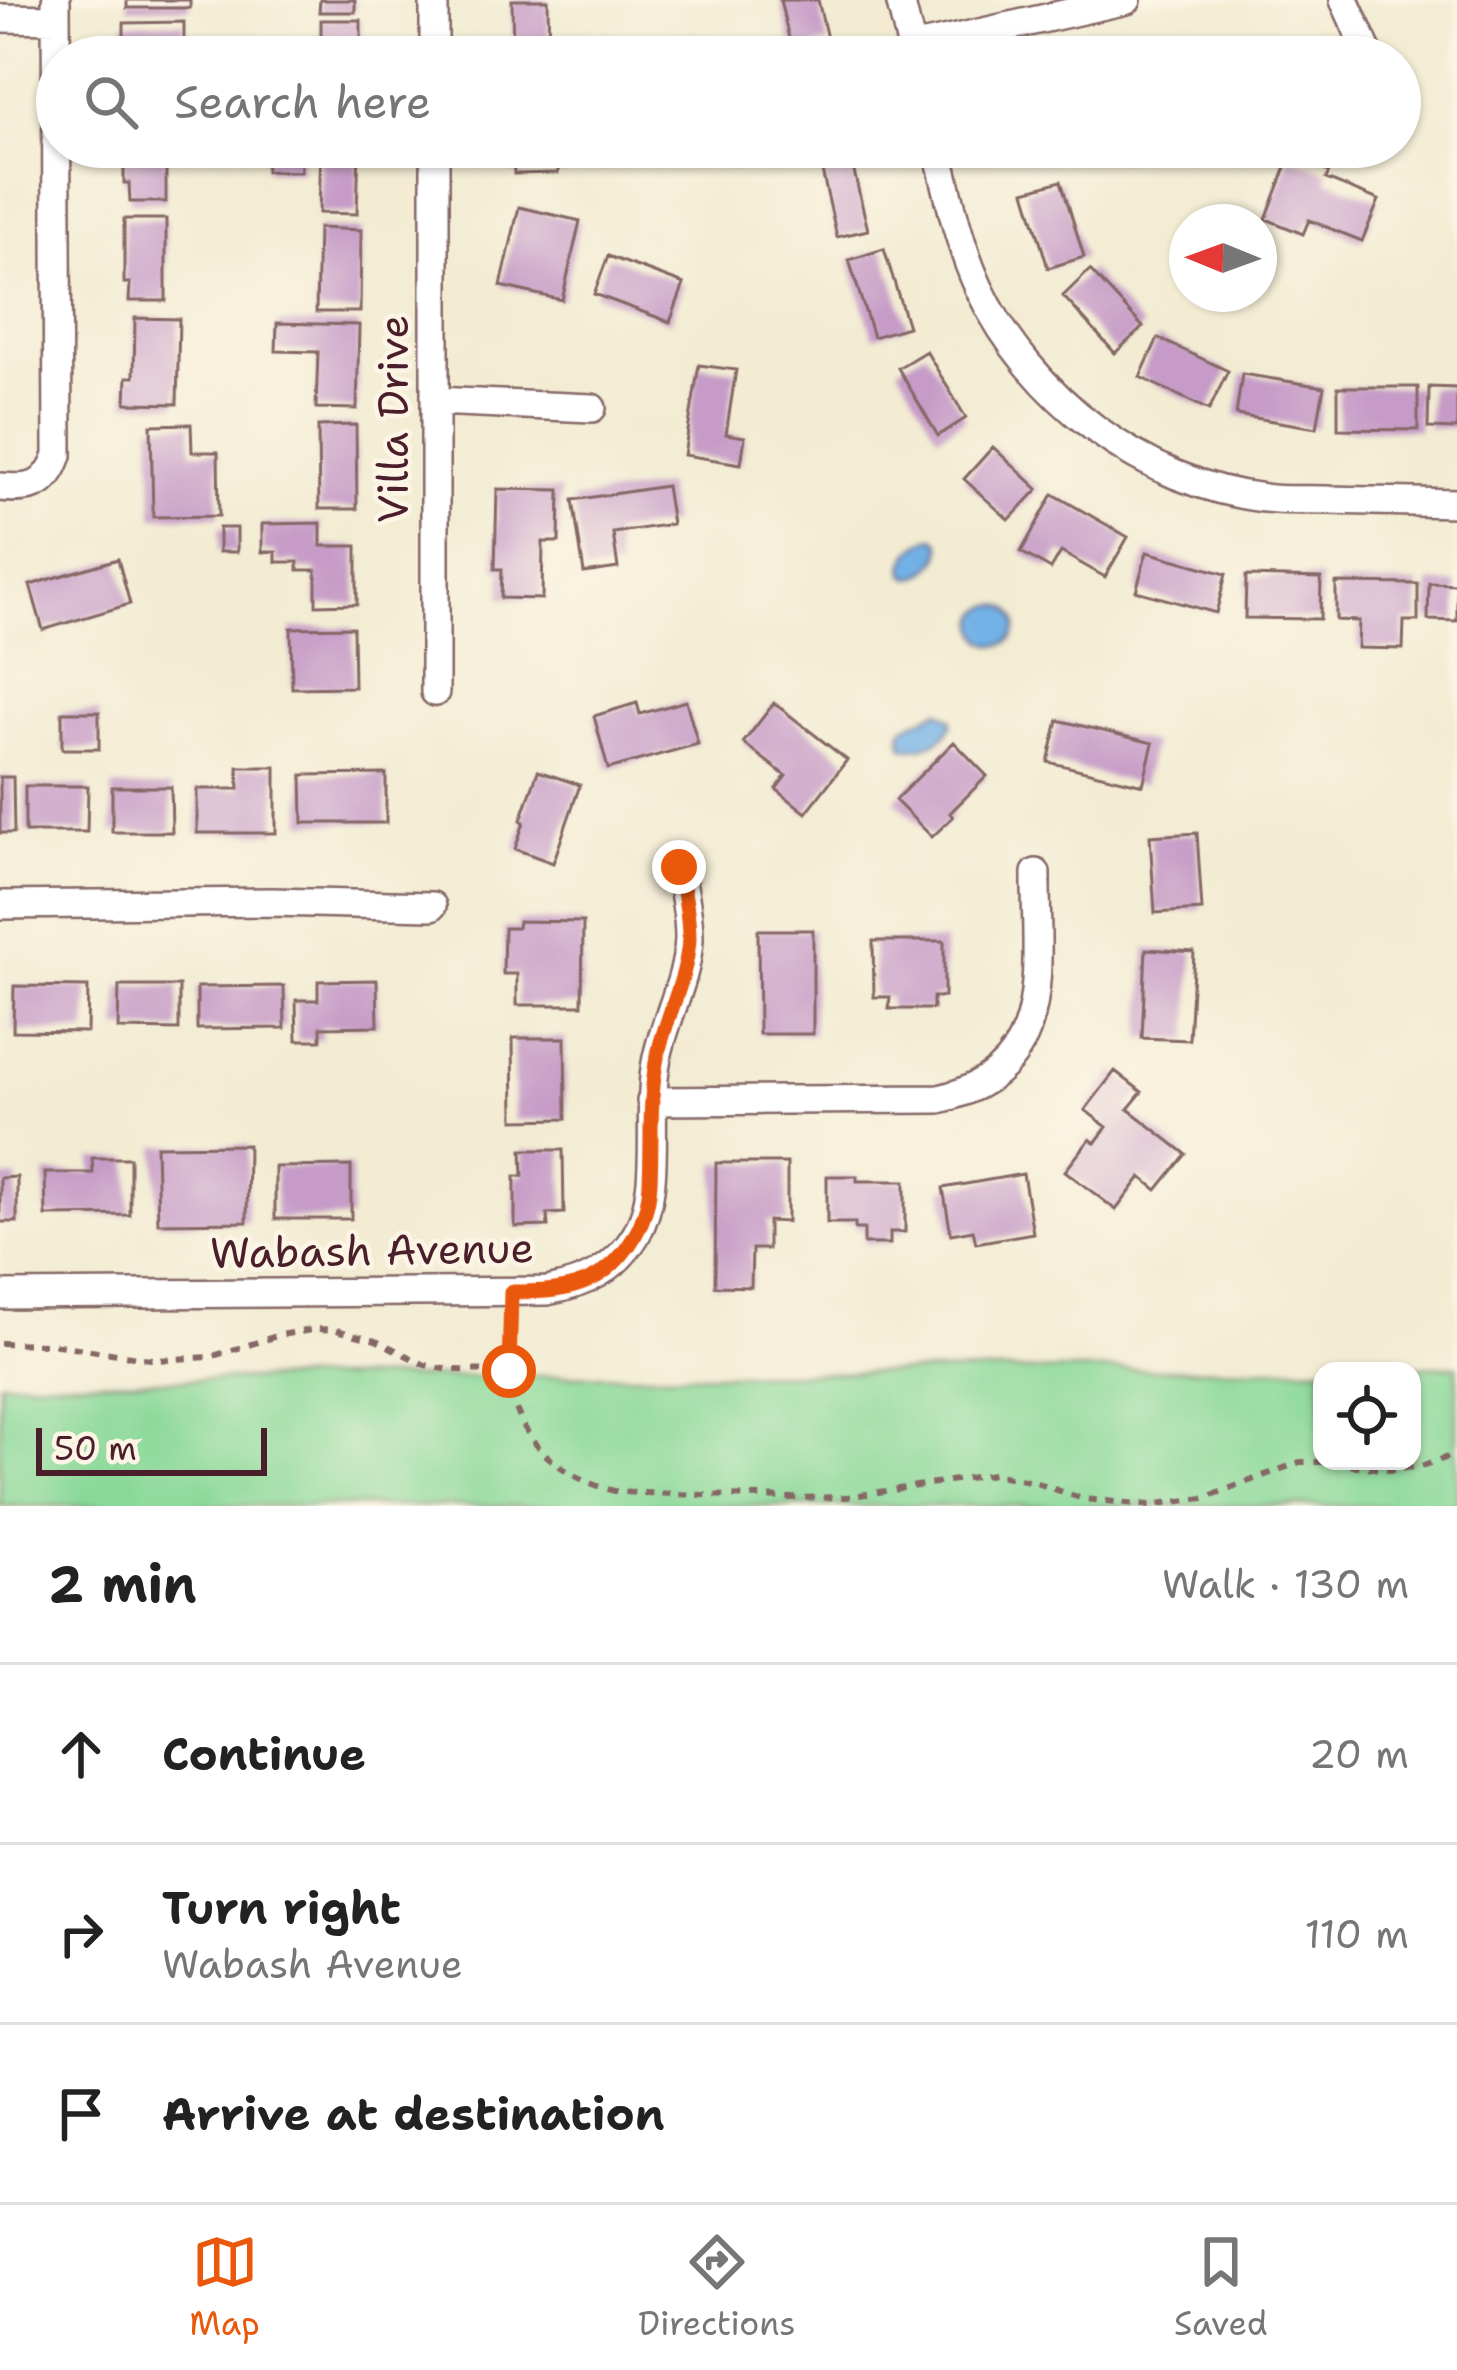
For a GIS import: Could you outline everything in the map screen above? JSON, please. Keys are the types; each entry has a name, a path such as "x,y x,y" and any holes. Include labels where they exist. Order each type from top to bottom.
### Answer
{"street":[{"path":"434,0 434,36"},
{"path":"900,0 909,36"},
{"path":"979,36 1127,0"},
{"path":"1344,0 1360,36"},
{"path":"0,19 56,10"},
{"path":"0,487 21,490 41,483 58,455 57,168"},
{"name":"Villa Drive","path":"435,168 435,692"},
{"path":"942,168 961,244 1008,339 1048,388 1121,447 1208,486 1263,498 1457,503"},
{"path":"435,401 592,408"},
{"name":"Wabash Avenue","path":"0,1295 547,1291 578,1285 602,1273 623,1254 647,1206 650,1101 663,1030 689,943 679,867"},
{"path":"650,1101 939,1099 990,1080 1013,1057 1027,1033 1035,1001 1036,872"},
{"path":"0,905 272,902 432,906"}],"path":[{"path":"511,1292 509,1371 519,1418 550,1458 582,1480 619,1492 847,1497 993,1474 1034,1481 1083,1499 1149,1505 1204,1498 1300,1462 1390,1470 1457,1454"},
{"path":"0,1343 51,1344 157,1360 210,1357 280,1335 318,1329 376,1340 425,1365 509,1371"}],"green space":[{"path":"1421,1366 1457,1366 1457,1506 0,1506 0,1382 1313,1368 1313,1470 1421,1470"}],"water":[{"path":"933,537 942,547 938,558 925,572 909,577 904,567 907,559"},
{"path":"997,605 1011,611 1017,625 1011,639 997,645 983,639 977,625 983,611"},
{"path":"939,710 952,719 942,738 904,747 903,728"}],"building":[{"path":"127,0 190,0 190,8 127,8"},
{"path":"320,0 355,0 355,12 319,12"},
{"path":"512,0 548,0 549,36 513,36"},
{"path":"780,0 818,0 826,36 788,36"},
{"path":"321,20 361,20 361,36 321,36"},
{"path":"184,22 184,36 124,36 124,23"},
{"path":"124,168 166,168 166,202 130,202 129,183 124,183"},
{"path":"266,168 301,168 301,172"},
{"path":"320,168 358,168 357,214 319,213"},
{"path":"514,168 558,168 558,173 514,174"},
{"path":"821,168 853,168 868,230 837,237"},
{"path":"1286,168 1319,168 1329,172 1326,179 1379,200 1362,241 1309,220 1303,234 1277,223 1277,204 1272,204"},
{"path":"1061,181 1084,257 1048,268 1025,191"},
{"path":"519,207 580,221 562,300 501,286"},
{"path":"124,219 166,219 166,301 129,301 130,283 124,283"},
{"path":"318,228 361,230 360,312 316,312"},
{"path":"884,249 908,327 873,337 849,260"},
{"path":"608,256 684,284 670,322 594,294"},
{"path":"1090,270 1143,327 1115,353 1063,296"},
{"path":"135,318 179,319 177,404 126,403 127,377 134,377"},
{"path":"277,323 359,325 357,409 316,408 318,352 276,351"},
{"path":"1158,338 1228,371 1209,410 1140,377"},
{"path":"926,351 966,418 938,436 898,368"},
{"path":"699,365 736,370 726,434 745,437 741,464 684,455"},
{"path":"1242,374 1324,387 1317,428 1236,415"},
{"path":"1338,387 1418,387 1418,430 1338,429"},
{"path":"1429,387 1457,388 1457,429 1428,428"},
{"path":"191,424 192,452 218,452 219,516 153,517 151,425"},
{"path":"356,425 357,509 319,509 318,426"},
{"path":"993,447 1038,489 1009,520 964,479"},
{"path":"666,486 672,524 613,533 618,568 584,573 573,500"},
{"path":"497,489 560,490 559,542 543,542 542,599 501,598 502,569 495,569"},
{"path":"1053,494 1128,537 1105,577 1061,552 1051,569 1021,552"},
{"path":"321,523 321,546 357,546 357,604 316,605 316,570 298,570 298,562 276,562 276,552 262,552 262,524"},
{"path":"219,528 237,528 237,552 219,552"},
{"path":"1147,552 1226,574 1216,613 1136,591"},
{"path":"118,559 130,604 43,630 30,585"},
{"path":"1246,576 1321,578 1320,619 1245,618"},
{"path":"1336,583 1418,584 1418,621 1404,621 1403,649 1358,648 1359,621 1336,620"},
{"path":"1429,583 1457,584 1457,621 1428,620"},
{"path":"353,627 354,687 292,688 291,628"},
{"path":"686,701 698,744 608,769 594,716 637,703 640,714"},
{"path":"774,703 847,760 806,813 776,789 786,776 743,743"},
{"path":"62,712 99,712 99,749 62,749"},
{"path":"1058,720 1153,743 1143,785 1048,762"},
{"path":"954,742 987,776 932,837 895,800"},
{"path":"238,767 276,767 276,833 197,833 197,789 239,789"},
{"path":"538,771 580,785 553,863 515,849"},
{"path":"386,774 386,823 303,823 302,775"},
{"path":"0,777 13,777 14,833 0,833"},
{"path":"25,786 88,786 87,832 25,832"},
{"path":"112,787 171,787 172,832 112,832"},
{"path":"1197,833 1202,910 1155,913 1150,836"},
{"path":"518,921 583,922 582,1005 517,1005 517,974 503,974 504,928 517,928"},
{"path":"758,930 813,930 813,1034 759,1034"},
{"path":"873,941 944,941 944,997 933,997 933,1009 889,1009 890,997 874,997"},
{"path":"1146,949 1194,952 1189,1040 1142,1038"},
{"path":"377,980 378,1026 321,1027 321,1040 297,1040 296,1000 318,1000 318,981"},
{"path":"14,986 88,987 87,1032 13,1031"},
{"path":"119,986 179,986 179,1030 118,1029"},
{"path":"284,986 285,1028 197,1029 197,987"},
{"path":"513,1038 565,1038 566,1119 514,1120"},
{"path":"1115,1071 1142,1092 1128,1109 1186,1154 1157,1190 1141,1177 1116,1210 1065,1171 1090,1139 1095,1143 1107,1127 1085,1110"},
{"path":"248,1145 247,1222 158,1223 156,1146"},
{"path":"522,1150 563,1150 564,1213 547,1214 548,1226 515,1227 515,1176 523,1176"},
{"path":"92,1158 130,1158 130,1215 46,1216 45,1173 93,1173"},
{"path":"716,1163 787,1163 787,1222 768,1221 768,1249 752,1249 751,1287 715,1286"},
{"path":"351,1166 351,1219 275,1219 275,1167"},
{"path":"1023,1174 1033,1233 976,1243 973,1230 951,1234 943,1188"},
{"path":"827,1176 905,1181 905,1232 890,1232 890,1244 864,1244 864,1229 855,1229 855,1223 827,1223"},
{"path":"17,1177 17,1222 0,1222 0,1178"}],"route":[{"path":"509,1371 511,1292 578,1285 602,1273 623,1254 647,1206 650,1101 656,1063 689,943 679,867"}]}
